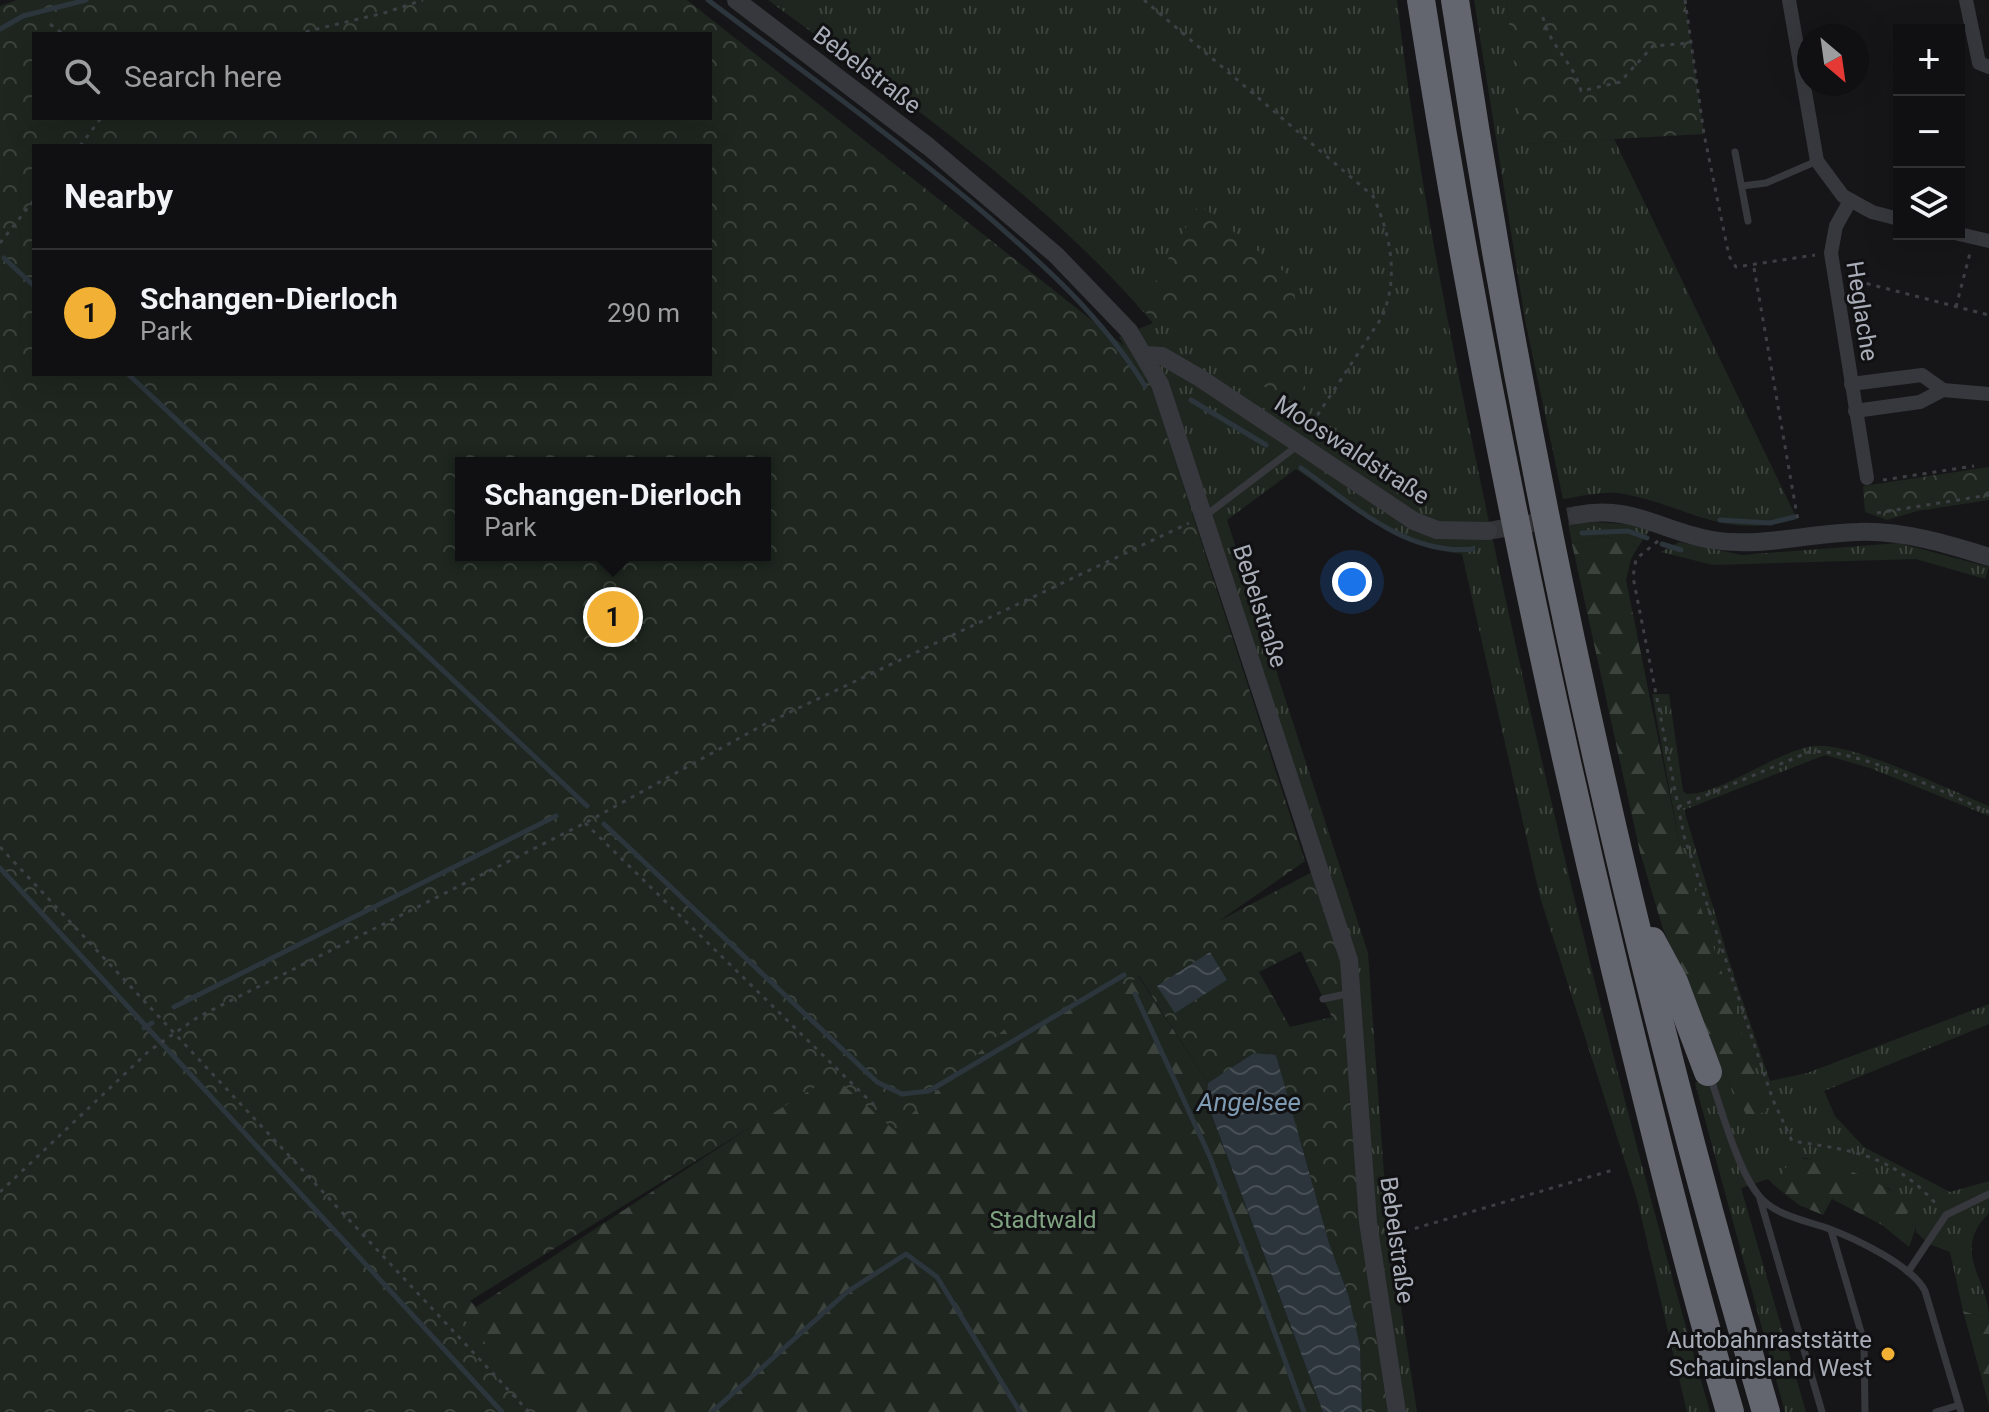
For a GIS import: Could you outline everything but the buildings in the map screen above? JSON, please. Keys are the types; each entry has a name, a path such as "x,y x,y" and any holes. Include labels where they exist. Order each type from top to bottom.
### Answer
{"highway":[{"path":"1421,0 1480,350 1562,748 1643,1084 1730,1412"},
{"path":"1455,0 1512,341 1565,604 1631,901 1675,1078 1766,1412"},
{"path":"1631,901 1674,982 1708,1072"}],"street":[{"name":"Bebelstraße","path":"736,0 929,147 1056,255 1103,301 1144,355 1160,384 1349,960 1368,1222 1397,1412"},
{"path":"1789,0 1817,161 1836,188 1850,201 1893,217"},
{"path":"1966,0 1979,63 1989,67"},
{"name":"Heglache","path":"1850,201 1836,226 1831,253 1867,478"},
{"name":"Mooswaldstraße","path":"1144,355 1162,356 1200,378 1414,521 1437,530 1488,531"},
{"name":"Heglache","path":"1851,384 1922,375 1943,390 1989,394"},
{"path":"1160,384 1200,378"},
{"name":"Heglache","path":"1855,411 1920,402 1943,390"},
{"path":"1577,515 1621,512 1712,540 1745,542 1861,531 1923,540 1989,557"}],"lane":[{"path":"1735,152 1748,221"},
{"path":"1742,186 1766,183 1817,161"},
{"path":"1205,516 1299,445"},
{"path":"1323,999 1353,992"},
{"path":"1708,1072 1735,1146 1760,1197 1822,1412"},
{"path":"1908,1272 1946,1215 1989,1194"},
{"path":"1760,1197 1792,1216 1831,1230 1908,1272 1925,1291 1960,1409 1939,1412"},
{"path":"1831,1230 1864,1342 1865,1412"}],"path":[{"path":"304,32 423,0"},
{"path":"1144,0 1373,196 1381,214 1391,255 1393,285 1390,297 1382,317 1299,445"},
{"path":"1543,17 1547,35 1577,73 1581,91 1620,82 1653,46 1691,43"},
{"path":"50,24 60,32"},
{"path":"82,144 100,120"},
{"path":"0,243 32,203"},
{"path":"1956,307 1982,240"},
{"path":"1754,267 1802,536"},
{"path":"1857,281 1989,315"},
{"path":"1867,478 1869,482 1974,466"},
{"path":"1861,531 1878,512 1989,495"},
{"path":"0,1192 175,1030 585,823 765,724 1205,516"},
{"path":"1670,529 1636,559 1633,577 1684,836 1773,1100 1792,1141 1866,1153 1916,1181 1946,1215"},
{"path":"1678,807 1809,752 1820,751 1869,763 1989,812"},
{"path":"585,823 874,1105"},
{"path":"0,847 175,1030 529,1412"},
{"path":"1393,1234 1613,1170"}],"green space":[{"path":"17,0 687,0 1142,360 1305,861 1219,921 1314,871 1340,955 1388,1412 1362,1412 1360,1346 1349,1297 1329,1243 1276,1055 1254,1053 1208,1083 1139,976 1123,987 1007,1027 894,1130 833,1076 455,1310 550,1412 0,1412 0,6","holes":["1301,951 1332,1017 1290,1027 1259,972"]},
{"path":"768,0 1397,0 1417,148 1443,295 1526,691 1626,1104 1710,1412 1687,1412 1637,1199 1540,897 1462,554 1439,550 1395,534 1354,510 1296,469 1227,520 1368,953 1387,1216 1417,1412 1388,1412 1340,955 1155,402 1119,337 1153,323 1111,277 1019,191 920,112"},
{"path":"1474,0 1506,0 1525,144 1614,139 1797,519 1747,526 1726,524 1624,494 1601,493 1563,499 1525,320"},
{"path":"1506,0 1685,0 1704,134 1524,144"},
{"path":"1199,204 1293,279 1308,414 1140,309"},
{"path":"1989,467 1989,500 1917,511 1887,520 1865,512 1863,486"},
{"path":"1568,523 1642,525 1650,530 1638,547 1604,536 1572,544"},
{"path":"1604,536 1638,547 1631,559 1626,580 1679,841 1767,1111 1748,1118 1722,1069 1663,929 1640,852 1572,544"},
{"path":"1679,542 1742,555 1899,543 1989,567 1985,579 1916,559 1713,565 1661,552"},
{"path":"1652,694 1669,694 1683,791 1687,794 1715,788 1784,755 1814,746 1852,751 1876,759 1989,806 1989,816 1870,768 1825,755 1684,810 1731,967 1770,1081 1807,1073 1989,1004 1989,1024 1824,1091 1835,1116 1864,1147 1950,1192 1989,1181 1989,1213 1978,1227 1972,1253 1989,1319 1963,1311 1950,1252 1929,1244 1916,1232 1916,1227 1903,1218 1890,1189 1806,1158 1792,1158 1775,1186 1768,1179 1741,1188 1806,1412 1785,1412 1695,1083 1722,1069 1748,1118 1679,841"},
{"name":"Stadtwald","path":"0,809 476,1307 830,1075 883,1108 961,1042 1133,968 1208,1083 1206,1101 1323,1412 529,1412"},
{"path":"1792,1158 1822,1162 1855,1173 1913,1205 1904,1218 1916,1227 1909,1247 1882,1225 1832,1199 1823,1215 1799,1205 1775,1186"},
{"path":"1963,1311 1989,1319 1989,1405"}],"water":[{"path":"1210,952 1227,980 1175,1013 1157,986"},
{"name":"Angelsee","path":"1254,1053 1276,1055 1329,1243 1349,1297 1360,1346 1362,1412 1323,1412 1206,1100 1208,1083"}],"waterway":[{"path":"0,29 23,16 86,0"},
{"path":"708,0 882,131 1007,233 1091,315 1145,386"},
{"path":"4,258 32,284"},
{"path":"130,376 587,806"},
{"path":"1191,400 1266,445"},
{"path":"1301,468 1360,511 1403,536 1448,549 1473,549"},
{"path":"1720,520 1770,523 1794,517"},
{"path":"1582,533 1628,531 1647,538"},
{"path":"1662,544 1681,550"},
{"path":"174,1007 556,816"},
{"path":"604,824 877,1082 902,1094 929,1091 1124,975"},
{"path":"0,868 502,1412"},
{"path":"1135,994 1210,1157 1304,1412"},
{"path":"144,1028 152,1023"},
{"path":"712,1412 847,1292 906,1254 937,1277 1020,1412"}],"tunnel":[{"path":"1488,531 1577,515"}],"place":[{"name":"Schangen-Dierloch","path":"613,617"},
{"name":"Autobahnraststätte Schauinsland West","path":"1888,1354"}]}
